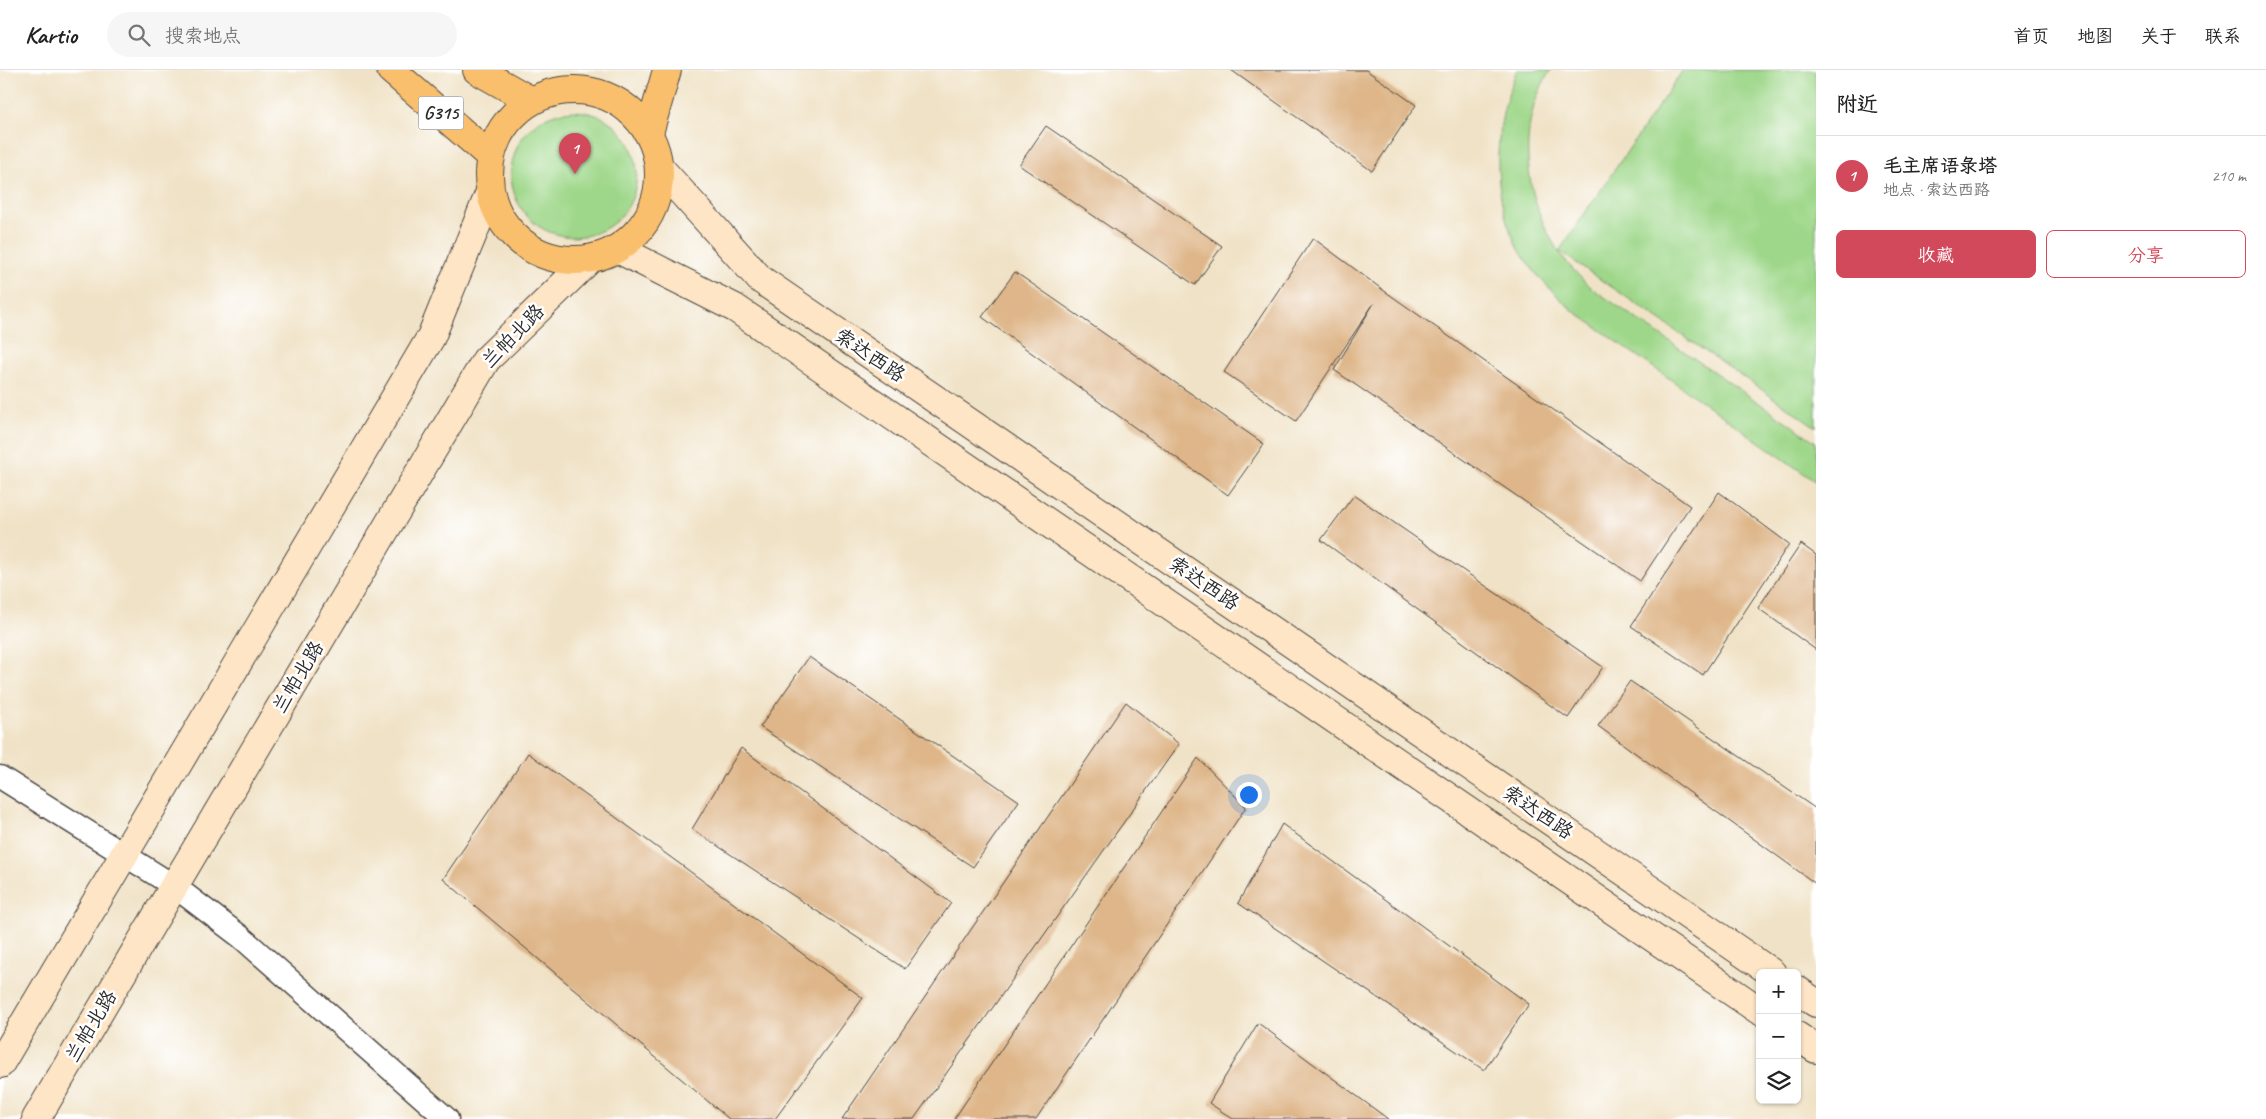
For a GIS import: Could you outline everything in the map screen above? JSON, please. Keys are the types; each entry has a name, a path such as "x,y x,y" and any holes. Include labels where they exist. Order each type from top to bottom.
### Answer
{"highway":[{"name":"G315","path":"391,70 490,156"},
{"path":"477,70 530,100"},
{"path":"649,133 667,70"},
{"path":"567,79 627,107 649,133 659,167 657,200 641,230 618,249 590,259 559,260 529,248 504,225 490,192 490,156 504,123 530,100 567,79"}],"main road":[{"name":"索达西路","path":"659,167 760,280 1766,969"},
{"path":"0,1064 432,337 490,192"},
{"path":"618,249 735,308 1756,1008"},
{"name":"兰帕北路","path":"36,1119 486,360 590,259"},
{"path":"1801,993 1816,1002"},
{"path":"1801,1039 1816,1049"}],"street":[{"path":"0,778 174,886 241,937 447,1119"}],"green space":[{"path":"1517,70 1551,70 1540,91 1532,113 1528,136 1528,160 1537,207 1557,249 1572,269 1590,287 1816,442 1816,482 1572,310 1540,279 1526,261 1515,242 1507,222 1499,178 1498,156 1503,112"},
{"path":"1683,70 1816,70 1816,427 1559,251"},
{"path":"574,111 598,115 619,129 633,150 637,174 633,198 619,219 598,233 574,237 550,233 529,219 515,198 511,174 515,150 529,129 550,115"}],"building":[{"path":"1231,70 1366,70 1416,105 1372,171"},
{"path":"1046,126 1222,246 1195,285 1019,165"},
{"path":"1313,238 1383,290 1690,506 1640,581 1334,370 1374,303 1296,421 1224,372"},
{"path":"1015,272 1264,444 1228,495 982,317"},
{"path":"1719,492 1789,544 1703,675 1631,626"},
{"path":"1354,495 1603,667 1568,718 1321,540"},
{"path":"1801,544 1816,555 1816,650 1758,608"},
{"path":"809,657 1019,801 973,867 760,727"},
{"path":"1630,681 1816,809 1816,884 1598,726"},
{"path":"1126,702 1179,744 914,1119 842,1119"},
{"path":"741,748 951,903 905,969 692,829"},
{"path":"528,753 863,998 775,1119 729,1119 443,879"},
{"path":"1198,758 1246,807 1036,1119 954,1119"},
{"path":"1282,824 1529,1004 1484,1070 1238,903"},
{"path":"1258,1023 1388,1119 1233,1119 1209,1103"}],"place":[{"name":"毛主席语录塔","path":"575,174"}]}
